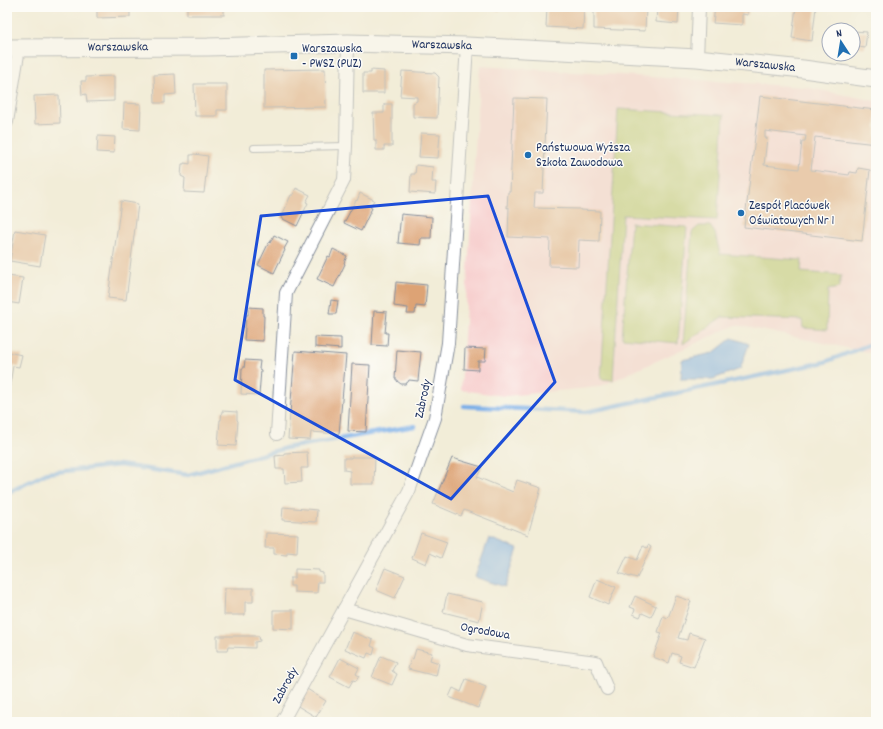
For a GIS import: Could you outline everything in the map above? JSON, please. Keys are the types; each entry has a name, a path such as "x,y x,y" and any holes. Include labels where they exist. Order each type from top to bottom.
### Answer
{"main road":[{"name":"Warszawska","path":"13,48 208,47 348,43 467,46 697,58 803,69 876,79"}],"street":[{"path":"697,58 699,7"},
{"path":"277,434 286,293 344,180 348,43"},
{"name":"Zabrody","path":"282,722 409,491 435,418 448,343 467,46"},
{"path":"7,122 13,48"},
{"name":"Ogrodowa","path":"344,609 467,645 596,662 607,689"}],"lane":[{"path":"254,148 346,146"}],"highlighted area":[{"path":"488,196 555,382 451,499 235,380 261,216"}],"shaded area":[{"name":"Zespół Placówek Oświatowych Nr 1","path":"480,66 804,87 876,101 876,354 736,325 599,387 505,396 461,390"}],"green space":[{"path":"618,109 724,115 717,220 623,215 613,380 601,379"},
{"path":"631,223 687,227 678,343 622,338"},
{"path":"699,226 710,226 715,233 720,254 802,260 801,272 841,275 839,288 828,290 827,330 803,328 802,320 722,317 683,344 692,232"}],"water":[{"path":"732,338 749,344 740,369 713,379 681,379 682,360 713,353"},
{"path":"489,538 518,549 505,587 475,577"}],"building":[{"path":"97,7 130,7 130,17 97,18"},
{"path":"187,7 224,7 224,15 187,15"},
{"path":"484,7 501,7 500,11 484,9"},
{"path":"547,7 584,7 583,29 546,27"},
{"path":"594,7 646,7 645,31 594,29"},
{"path":"657,7 679,7 678,24 656,22"},
{"path":"715,7 748,8 748,15 742,14 742,25 713,23"},
{"path":"796,7 816,7 812,41 792,38"},
{"path":"861,32 867,32 865,48 861,47"},
{"path":"325,69 326,107 264,108 264,70"},
{"path":"371,70 384,71 384,93 363,93 363,73 371,73"},
{"path":"402,71 435,73 439,77 437,118 413,117 413,103 417,101 417,97 400,96"},
{"path":"175,74 176,94 165,95 165,103 155,103 154,75"},
{"path":"114,76 114,101 87,102 86,94 82,95 81,81 86,81 86,77"},
{"path":"194,84 227,84 227,110 217,110 217,116 195,116"},
{"path":"59,95 60,123 35,124 34,96"},
{"name":"Zespół Placówek Oświatowych Nr 1","path":"760,96 876,110 876,144 815,137 811,170 849,175 850,172 857,173 858,168 870,170 862,241 744,227","holes":["765,131 806,136 805,141 802,141 799,169 764,165 767,138 765,138"]},
{"name":"Państwowa Wyższa Szkoła Zawodowa","path":"514,98 547,99 543,193 535,193 534,208 600,211 599,241 579,240 578,267 549,266 550,239 508,237 509,207 507,208 508,192 510,192"},
{"path":"124,103 141,104 140,130 123,129"},
{"path":"384,104 392,104 392,146 384,146 384,150 376,150 373,113 384,113"},
{"path":"421,133 440,134 438,158 419,157"},
{"path":"98,136 115,137 114,153 97,152"},
{"path":"194,154 208,156 204,193 184,192 185,178 181,176 182,164 190,164 190,155"},
{"path":"416,165 433,167 432,182 436,182 435,194 410,192 411,174 415,174"},
{"path":"296,188 310,195 306,202 308,203 297,226 281,218 291,195 293,195"},
{"path":"360,193 374,200 370,207 372,208 361,231 344,223"},
{"path":"121,201 138,204 126,300 108,298"},
{"path":"401,214 432,217 431,238 421,238 420,245 398,243"},
{"path":"15,230 45,235 40,266 10,261"},
{"path":"274,235 288,242 274,273 258,265"},
{"path":"333,249 347,256 344,263 345,264 334,287 317,279"},
{"path":"7,276 23,278 19,304 7,302"},
{"path":"396,282 427,285 425,307 416,306 415,314 407,314 408,308 394,306"},
{"path":"331,300 338,301 336,314 329,314"},
{"path":"248,307 263,308 263,341 244,340"},
{"path":"374,311 387,312 385,333 388,333 387,346 372,345"},
{"path":"315,337 341,338 341,349 315,347"},
{"path":"465,348 486,349 485,361 478,361 478,370 464,369"},
{"path":"397,350 421,352 418,381 409,380 405,384 401,384 397,381 397,379 395,379"},
{"path":"295,351 346,355 339,434 311,432 310,440 288,439"},
{"path":"7,352 22,355 19,367 13,366 8,396"},
{"path":"245,360 260,361 259,369 261,370 259,395 241,394 242,368 244,368"},
{"path":"352,364 370,365 366,432 348,431"},
{"path":"222,411 237,412 238,421 236,446 218,445"},
{"path":"307,452 308,468 301,468 302,482 285,483 284,469 276,469 275,456 284,455 284,453"},
{"path":"375,457 374,484 350,484 350,471 344,470 344,458"},
{"path":"452,458 482,467 477,477 513,492 517,480 541,488 528,535 464,510 461,516 433,504"},
{"path":"283,507 317,510 316,522 282,520"},
{"path":"266,533 298,534 297,553 287,552 287,555 274,554 274,548 265,548"},
{"path":"421,533 447,542 441,558 430,553 426,564 412,558"},
{"path":"648,545 651,547 637,578 619,573 627,556 637,560 643,546 647,548"},
{"path":"385,568 405,576 395,598 376,590"},
{"path":"295,569 319,570 319,572 323,573 323,582 318,582 317,593 294,592 294,586 290,586 290,578 295,578"},
{"path":"597,579 616,587 608,605 590,597"},
{"path":"225,588 253,588 253,602 245,602 245,615 224,615"},
{"path":"447,594 483,602 479,621 443,612"},
{"path":"635,596 656,606 651,617 642,613 640,617 633,614 635,609 630,607"},
{"path":"676,596 691,601 678,638 687,640 689,633 705,638 694,667 679,662 681,656 672,653 669,663 653,657 662,633 658,632 663,616 668,618"},
{"path":"273,610 293,610 293,629 273,628"},
{"path":"352,632 373,640 371,646 375,648 373,655 368,653 366,658 345,649"},
{"path":"217,636 259,636 260,641 255,642 255,648 228,647 227,651 217,651"},
{"path":"416,649 432,653 430,660 439,663 436,676 408,669 411,658 413,659"},
{"path":"381,656 396,662 392,671 397,674 392,685 372,677"},
{"path":"340,658 359,668 356,674 359,676 356,681 353,680 349,687 330,677"},
{"path":"466,679 486,687 478,708 449,697 453,688 461,692"},
{"path":"307,689 326,701 316,717 296,705"}],"waterway":[{"path":"464,406 586,412 825,362 876,342"},
{"path":"7,493 47,473 120,465 188,475 286,448 415,426"}],"place":[{"name":"Warszawska - PWSZ (PUZ)","path":"294,56"},
{"name":"Państwowa Wyższa Szkoła Zawodowa","path":"528,155"},
{"name":"Zespół Placówek Oświatowych Nr 1","path":"741,213"}]}
